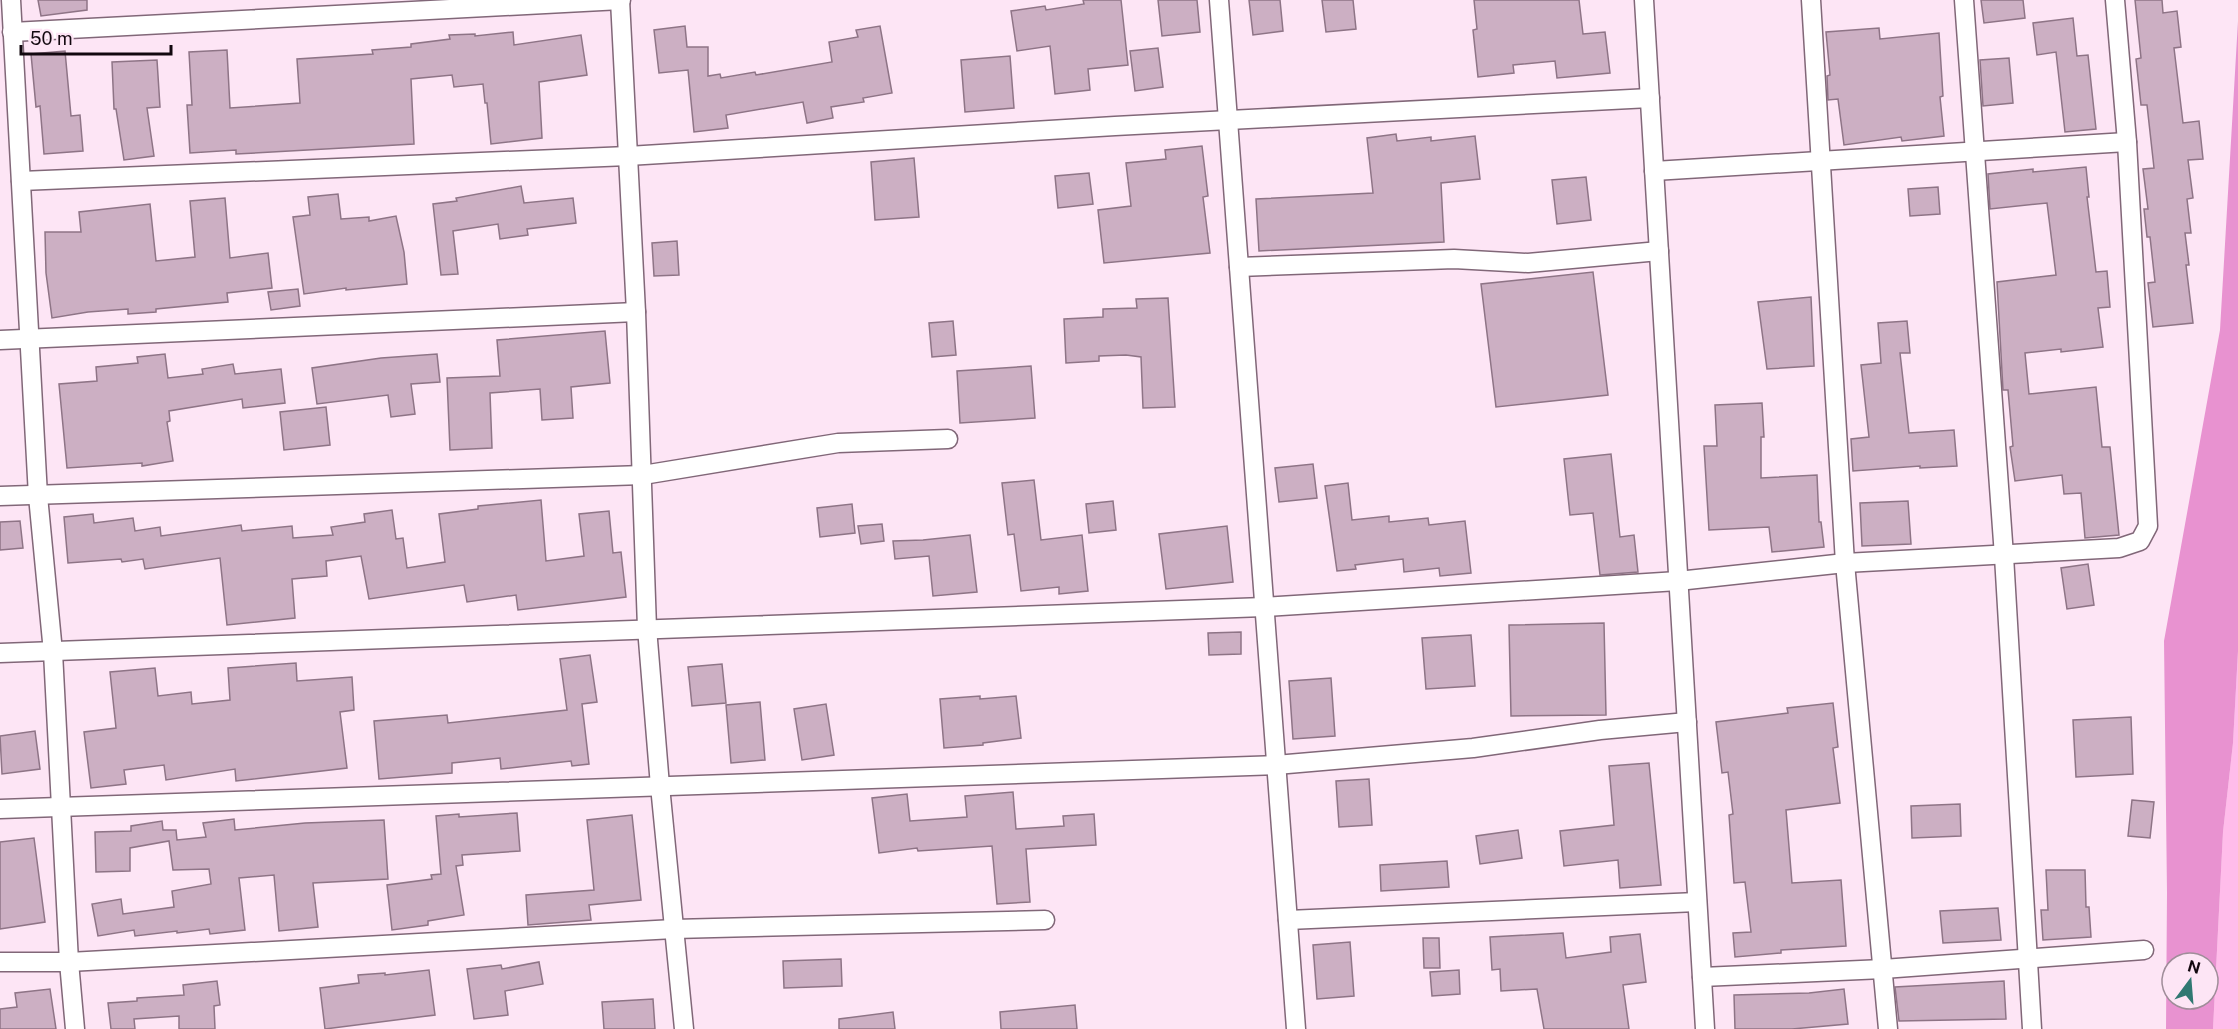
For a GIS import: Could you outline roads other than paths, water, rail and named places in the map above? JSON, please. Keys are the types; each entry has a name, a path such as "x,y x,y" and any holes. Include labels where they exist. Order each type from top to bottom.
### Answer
{"street":[{"path":"11,0 38,496 53,652 69,962 75,1029"},
{"path":"12,32 620,0 636,312 647,628 684,1029"},
{"path":"1219,0 1296,1029"},
{"path":"1644,0 1705,1029"},
{"path":"1811,0 1845,563 1888,1029"},
{"path":"1964,0 2004,556 2032,1029"},
{"path":"0,653 1264,607 1678,581 1845,563 2118,548 2140,541 2148,526 2127,142 2115,0"},
{"path":"21,181 628,156 1228,119 1650,98"},
{"path":"1654,171 2127,142"},
{"path":"1239,267 1454,259 1528,263 1659,251"},
{"path":"0,340 636,312"},
{"path":"0,496 643,475 838,443 948,439"},
{"path":"0,809 1276,765 1473,748 1600,730 1687,722"},
{"path":"1287,921 1698,902"},
{"path":"0,962 69,962 674,929 1045,920"},
{"path":"1702,977 1883,969 2144,950"}]}
